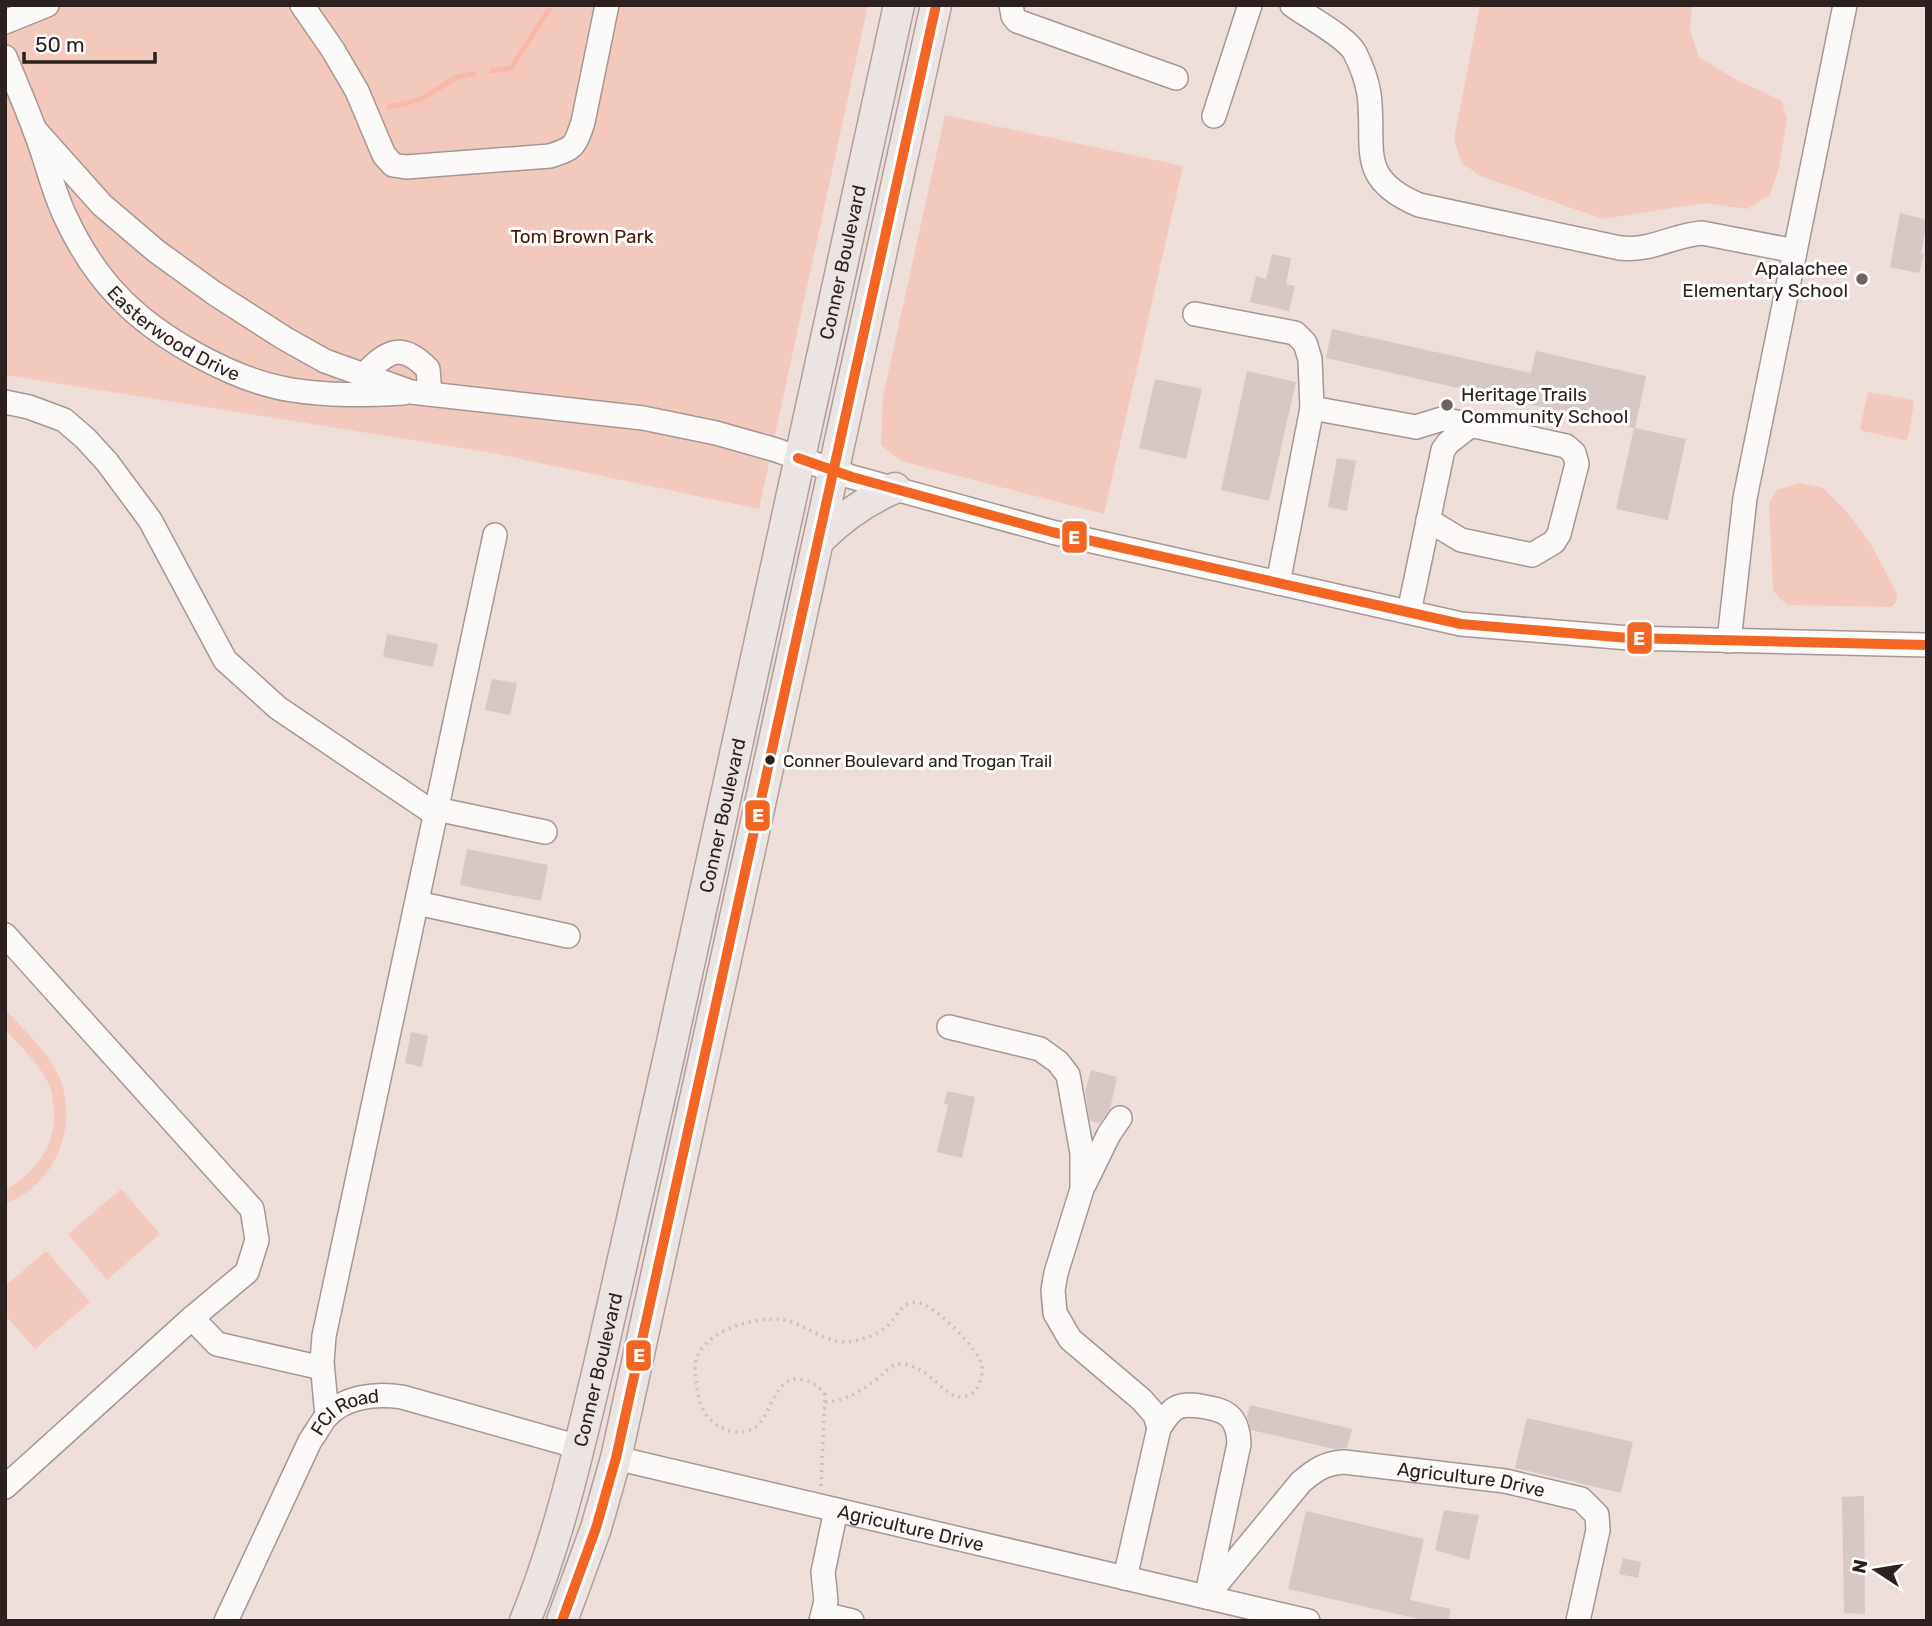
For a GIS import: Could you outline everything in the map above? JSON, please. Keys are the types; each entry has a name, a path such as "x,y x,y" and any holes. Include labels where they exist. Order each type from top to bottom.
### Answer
{"main road":[{"name":"Conner Boulevard","path":"524,1621 552,1548 579,1447 716,841 899,5"},
{"name":"Conner Boulevard","path":"562,1621 596,1528 616,1458 936,5"},
{"path":"818,541 838,521 861,504 895,488"},
{"path":"579,1447 616,1458"}],"street":[{"path":"5,22 47,5"},
{"path":"302,5 333,50 357,92 384,155 393,165 406,167 550,156 569,150 577,140 583,122 607,5"},
{"path":"1011,5 1017,21 1176,78"},
{"path":"1214,116 1250,5"},
{"path":"1729,641 1745,498 1845,5"},
{"path":"1293,6 1354,50 1368,94 1369,146 1373,163 1380,178 1392,191 1405,199 1419,205 1631,250 1702,233 1794,251"},
{"name":"Easterwood Drive","path":"5,57 35,130 64,215 95,269 137,315 190,351 258,382 289,390 324,394 418,393 643,418 716,433 895,488 1052,532 1461,624 1629,638 1927,645"},
{"name":"Easterwood Drive","path":"35,130 102,205 156,251 214,293 325,361 418,393"},
{"path":"1195,313 1295,333 1305,343 1310,359 1312,408 1278,583"},
{"path":"364,375 380,359 399,352 415,355 428,369 418,393"},
{"path":"5,402 29,407 64,421 85,438 150,520 225,660 278,708 436,812 545,832"},
{"path":"1312,408 1416,427 1442,419 1566,446 1574,453 1577,464 1559,534 1554,542 1531,555 1461,540 1428,520"},
{"path":"1409,612 1443,450 1471,425"},
{"path":"1416,427 1443,450"},
{"path":"327,1416 322,1368 324,1336 495,535"},
{"path":"416,903 568,936"},
{"path":"5,936 251,1209 257,1240 247,1272 192,1318 5,1487"},
{"path":"949,1027 1040,1049 1058,1062 1068,1075 1082,1153 1082,1189"},
{"path":"1121,1118 1109,1134 1082,1189 1056,1273 1055,1313 1070,1339 1142,1400 1155,1415 1159,1428"},
{"path":"192,1318 217,1344 322,1368"},
{"name":"FCI Road","path":"226,1621 310,1441 327,1416 348,1402 363,1396 402,1396 579,1447"},
{"path":"1125,1578 1159,1428 1170,1413 1178,1407 1190,1404 1227,1413 1239,1432 1239,1444 1206,1597"},
{"name":"Agriculture Drive","path":"616,1458 1308,1621"},
{"name":"Agriculture Drive","path":"1206,1597 1301,1482 1316,1469 1329,1463 1344,1462 1506,1481 1581,1499 1597,1514 1598,1530 1578,1621"},
{"path":"827,1508 823,1572 826,1601 822,1617 852,1621"}],"path":[{"path":"825,1402 837,1401 860,1392 892,1365 900,1364 923,1371 954,1396 963,1397 972,1394 978,1387 982,1377 982,1364 957,1330 921,1303 903,1307 890,1324 856,1341 844,1342 818,1335 789,1321 776,1319 722,1330 709,1341 698,1352 695,1371 700,1402 706,1415 720,1428 743,1432 758,1424 771,1401 789,1381 801,1379 821,1389 825,1402 823,1474 827,1508"}],"green space":[{"name":"Tom Brown Park","path":"5,5 868,5 759,509 493,453 5,375"},
{"path":"1480,5 1692,5 1690,30 1699,57 1737,80 1782,101 1787,119 1779,168 1770,195 1747,209 1704,203 1603,219 1480,176 1461,162 1454,139"},
{"path":"945,115 1183,166 1104,514 901,461 881,445 883,396"},
{"path":"1868,392 1912,400 1914,403 1908,438 1905,440 1862,431 1860,428"},
{"path":"1799,483 1823,488 1847,512 1871,544 1897,594 1896,602 1891,607 1788,605 1773,590 1769,503 1777,490"},
{"path":"5,1009 52,1063 64,1091 66,1111 60,1150 51,1167 23,1195 5,1204 5,1191 34,1167 47,1148 54,1112 51,1091 41,1070 5,1030"},
{"path":"121,1189 160,1234 107,1280 68,1234"},
{"path":"46,1251 90,1302 35,1349 5,1315 5,1286"}],"building":[{"path":"1900,213 1927,220 1921,254 1924,254 1919,273 1890,267"},
{"path":"1272,254 1291,258 1286,284 1295,286 1289,311 1250,302 1256,276 1266,279"},
{"path":"1332,329 1531,373 1536,351 1646,376 1635,428 1686,439 1668,520 1616,509 1634,428 1326,358"},
{"path":"1247,371 1296,382 1269,501 1221,490"},
{"path":"1155,379 1202,389 1186,459 1139,448"},
{"path":"1337,458 1356,461 1347,511 1328,507"},
{"path":"387,634 438,644 433,667 383,657"},
{"path":"492,679 517,683 510,715 485,710"},
{"path":"467,849 548,865 541,901 460,885"},
{"path":"411,1032 428,1036 422,1067 405,1063"},
{"path":"1091,1070 1117,1077 1110,1109 1100,1123 1090,1121 1085,1092"},
{"path":"947,1091 975,1097 962,1158 937,1152 948,1105 944,1104"},
{"path":"1250,1405 1352,1429 1347,1448 1334,1449 1251,1430 1247,1417"},
{"path":"1527,1418 1633,1442 1621,1493 1515,1468"},
{"path":"1864,1496 1865,1614 1844,1613 1842,1497"},
{"path":"1444,1510 1479,1515 1469,1560 1435,1550"},
{"path":"1306,1511 1424,1539 1410,1600 1451,1609 1448,1621 1428,1621 1288,1589"},
{"path":"1623,1558 1641,1562 1638,1578 1619,1574"}],"waterway":[{"path":"492,71 511,68 552,5"},
{"path":"389,107 421,99 457,77 474,74"}],"transit line":[{"name":"E","path":"562,1621 596,1528 616,1458 936,5"},
{"name":"E","path":"798,458 852,477 1052,532 1461,624 1629,638 1927,645"}],"place":[{"name":"Apalachee Elementary School","path":"1862,279"},
{"name":"Heritage Trails Community School","path":"1447,405"},
{"name":"Conner Boulevard and Trogan Trail","path":"770,760"}]}
